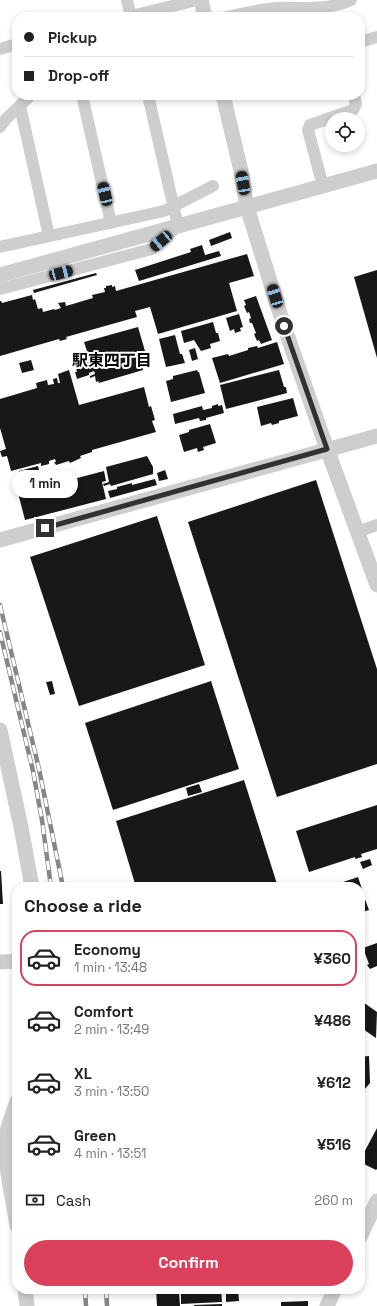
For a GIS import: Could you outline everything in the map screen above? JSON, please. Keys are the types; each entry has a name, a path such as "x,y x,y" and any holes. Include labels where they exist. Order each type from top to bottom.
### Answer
{"street":[{"path":"127,0 129,12"},
{"path":"150,12 197,0"},
{"path":"201,0 204,12"},
{"path":"244,12 272,4 327,7 350,0"},
{"path":"365,41 377,37"},
{"path":"0,49 12,45"},
{"path":"0,127 26,100"},
{"path":"83,100 111,223"},
{"path":"149,100 178,226"},
{"path":"224,100 241,171 247,207 284,326 377,585"},
{"path":"323,186 308,130 310,125 353,110 356,104 355,100"},
{"path":"20,106 49,236"},
{"path":"0,275 377,170"},
{"path":"0,247 164,211 213,186"},
{"path":"0,289 152,249 178,226"},
{"path":"0,540 377,436"},
{"path":"357,532 377,525"},
{"path":"0,730 31,882"},
{"path":"0,962 12,961"},
{"path":"12,1114 6,1136 5,1181 12,1207"},
{"path":"365,1226 377,1201"},
{"path":"26,1294 27,1306"},
{"path":"327,1306 333,1294"}],"building":[{"path":"230,232 232,238 211,246 209,240"},
{"path":"202,245 205,255 219,251 221,256 139,281 135,270 191,252 190,249"},
{"path":"247,254 254,276 229,283 237,311 158,334 150,307 135,311 137,317 66,337 67,339 60,341 59,339 0,356 0,301 2,303 32,295 38,309 42,308 43,312 55,310 61,308 58,303 65,302 66,306 93,298 92,295 105,292 104,288 106,288 106,286 115,286 116,291"},
{"path":"377,270 377,358 354,277"},
{"path":"96,273 97,275 34,293 33,290"},
{"path":"256,296 272,340 261,344 259,340 257,341 254,334 256,333 252,323 250,323 249,319 251,318 249,312 247,313 244,306 246,305 244,300"},
{"path":"239,314 243,327 240,328 241,331 235,333 234,329 230,331 226,318"},
{"path":"213,322 220,341 210,344 211,348 201,351 194,340 184,343 181,331"},
{"path":"138,327 147,358 140,358 143,370 99,383 98,381 96,382 95,376 90,378 90,376 95,374 94,371 89,373 89,375 77,379 75,372 77,372 72,355 87,351 84,342"},
{"path":"175,335 180,354 182,354 185,363 166,367 159,339"},
{"path":"277,342 284,364 220,383 212,358 228,354 229,356 248,350 248,348 257,346 258,348"},
{"path":"195,348 198,359 192,361 189,350"},
{"path":"31,360 34,370 22,373 19,363"},
{"path":"69,370 79,405 144,387 149,407 151,406 155,420 152,421 156,432 92,450 92,452 80,456 81,458 70,463 69,461 56,465 54,462 56,462 55,459 49,461 49,464 41,466 41,463 11,471 7,456 2,457 0,451 6,449 0,428 0,399 37,388 36,383 47,380 48,385 54,384 53,379 57,378 58,383 60,383 58,374"},
{"path":"197,370 199,372 205,393 171,402 166,381 173,379 173,376"},
{"path":"279,370 287,393 226,409 220,385"},
{"path":"293,398 298,416 279,421 279,423 272,425 271,423 261,426 257,407"},
{"path":"218,404 218,406 222,405 224,413 206,418 206,420 200,421 199,418 175,424 173,414 202,406 203,410 212,408 212,406"},
{"path":"210,424 216,443 203,447 204,450 198,452 197,448 184,452 179,435 189,432 189,430"},
{"path":"147,456 153,467 153,474 111,486 110,484 104,486 103,484 109,482 106,467"},
{"path":"38,466 39,470 20,475 19,471"},
{"path":"165,470 168,479 159,481 157,473"},
{"path":"104,471 106,481 102,482 106,499 25,520 17,489 61,478 62,482"},
{"path":"155,479 157,485 110,498 108,491 117,489 117,487"},
{"path":"316,480 377,669 377,764 277,797 188,522"},
{"path":"157,516 205,665 79,706 30,557"},
{"path":"52,681 55,694 50,695 46,682"},
{"path":"211,681 239,769 113,810 85,723"},
{"path":"244,780 276,882 134,882 116,821"},
{"path":"199,784 202,792 188,796 186,788"},
{"path":"377,805 377,849 361,854 362,857 355,859 355,857 309,872 296,831"},
{"path":"370,859 372,865 363,869 360,862"},
{"path":"1,871 3,904 0,904"},
{"path":"358,877 360,882 343,882"},
{"path":"365,899 369,910 365,911"},
{"path":"377,943 377,966 370,969 367,965 369,964 365,953 365,947"},
{"path":"365,1004 377,1012 376,1038 365,1030"},
{"path":"365,1056 369,1056 370,1083 365,1089"},
{"path":"377,1128 376,1170 365,1164 365,1151"},
{"path":"156,1294 179,1294 180,1306 157,1306"},
{"path":"181,1294 221,1294 222,1302 181,1304"},
{"path":"226,1294 238,1294 239,1301 226,1302"},
{"path":"308,1301 308,1306 281,1306 281,1302"},
{"path":"222,1304 222,1306 194,1306 194,1305"}],"railway":[{"path":"0,605 39,769 62,882"},
{"path":"0,632 33,771 42,820 50,882"},
{"path":"85,1294 86,1306"},
{"path":"106,1294 107,1306"}],"district":[{"name":"駅東四丁目","path":"112,360"}],"route":[{"path":"45,528 327,449 284,326"}]}
